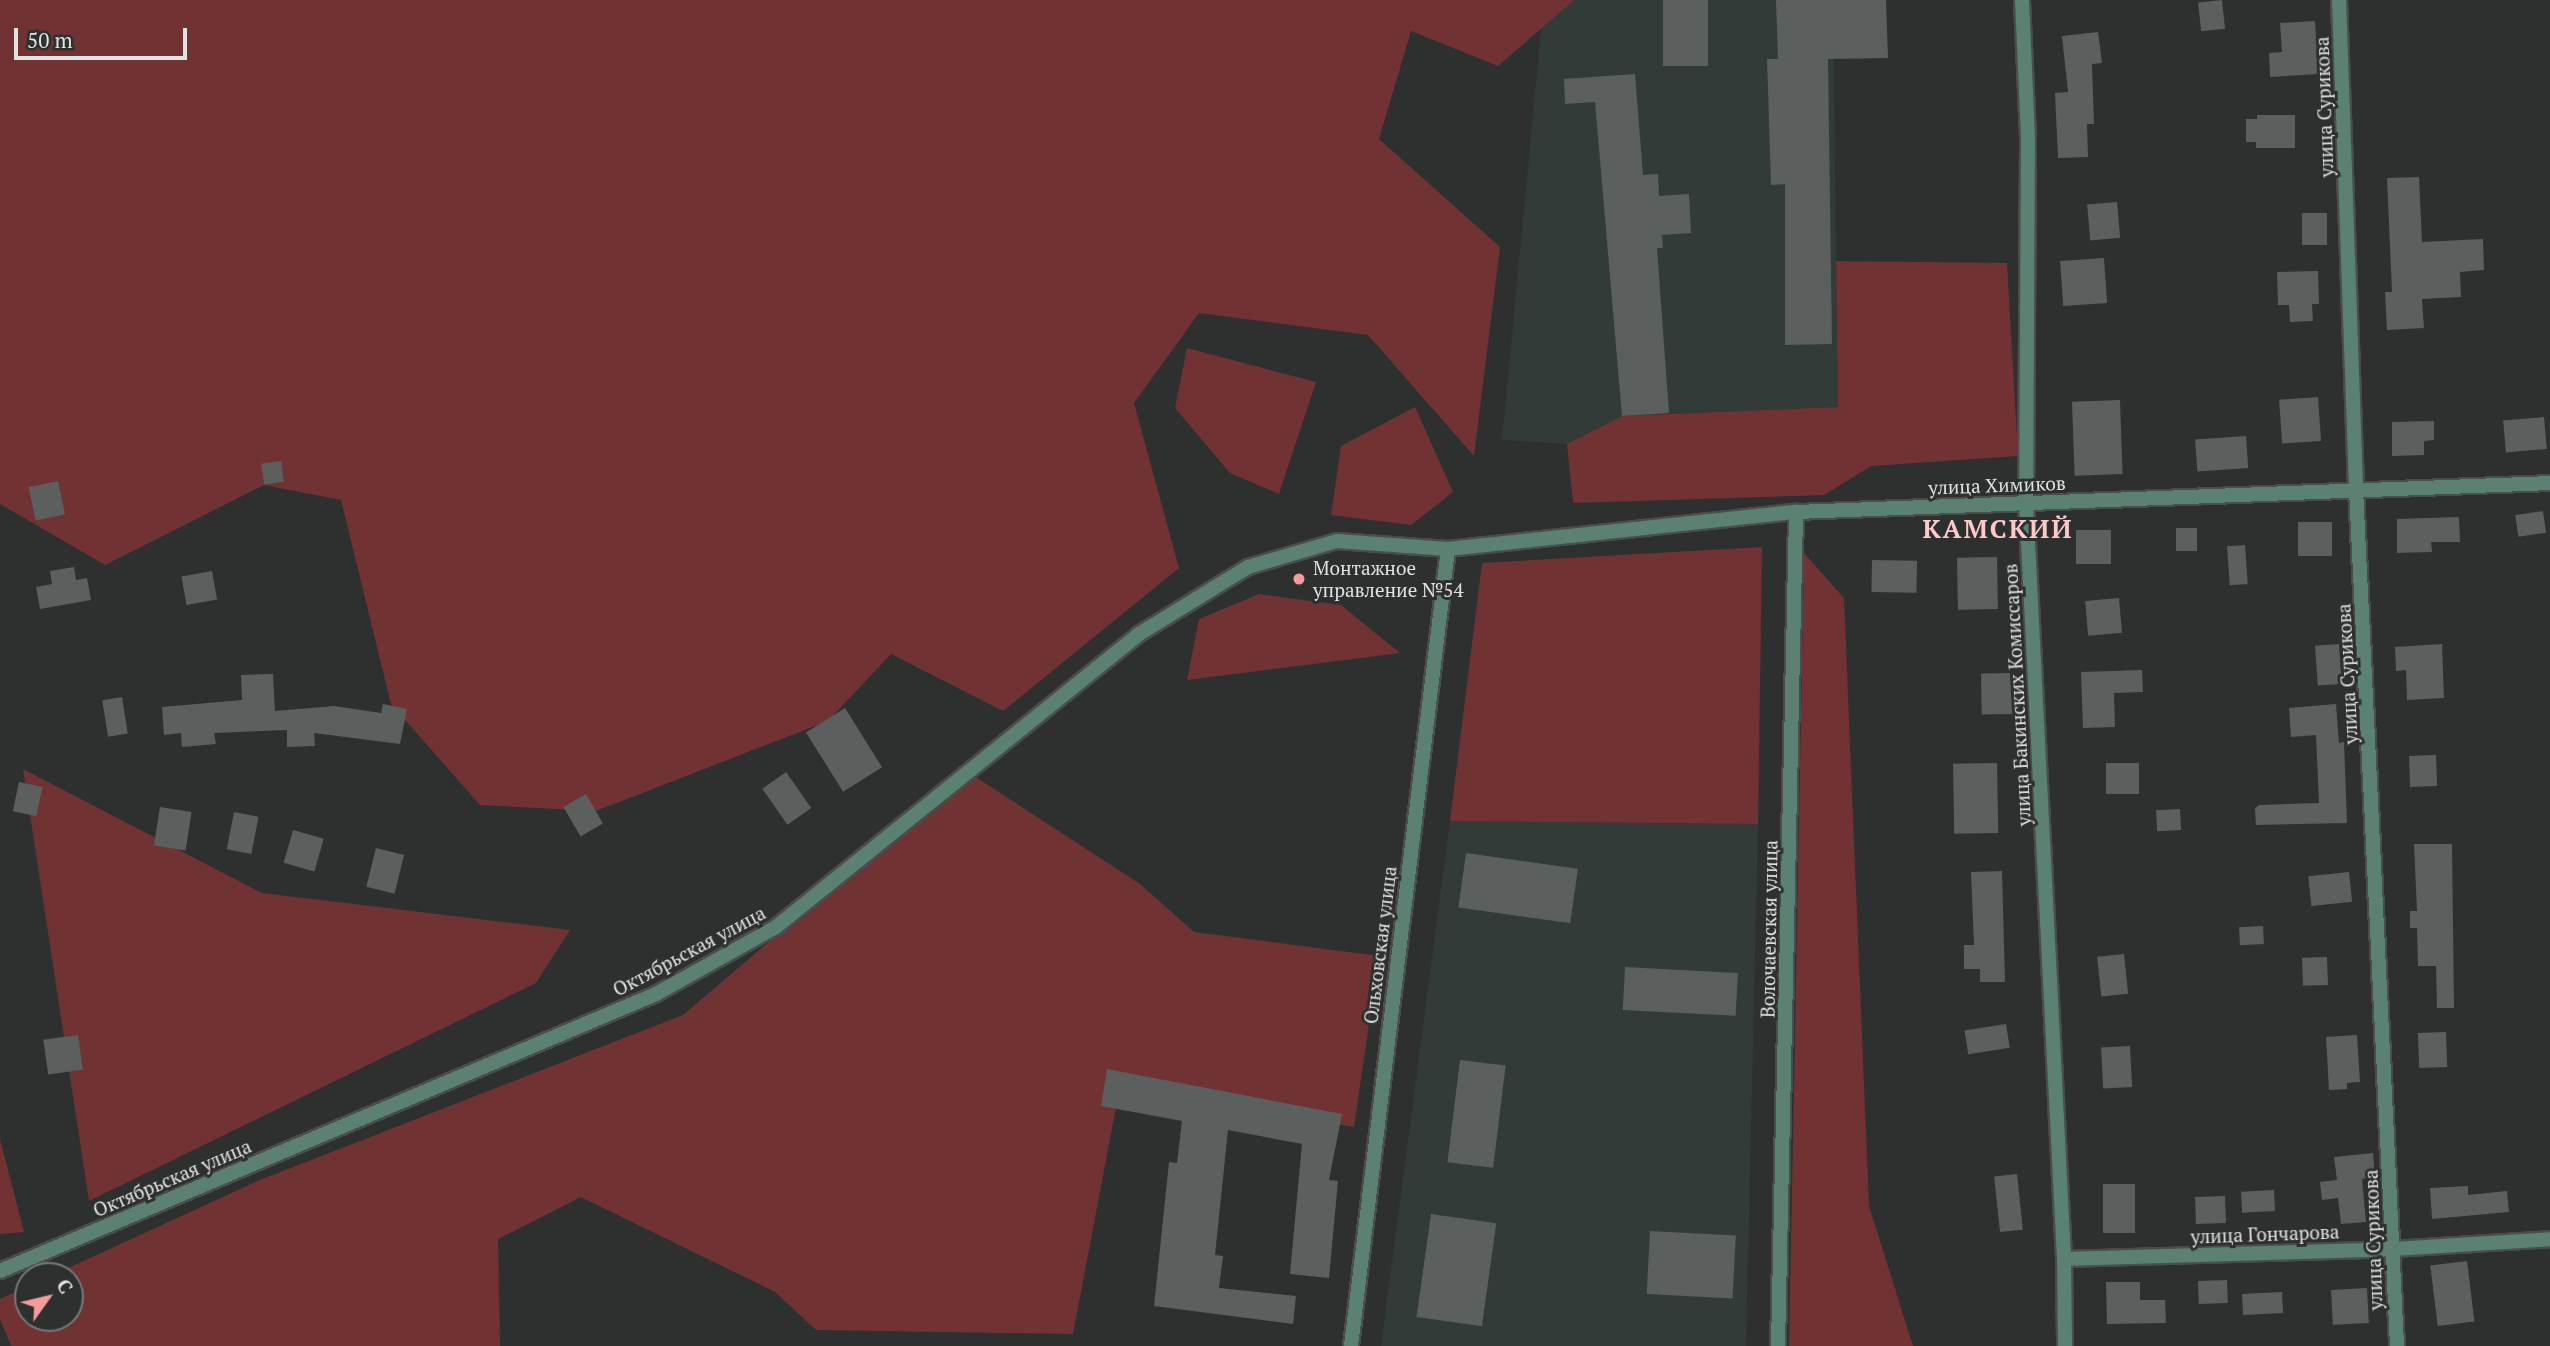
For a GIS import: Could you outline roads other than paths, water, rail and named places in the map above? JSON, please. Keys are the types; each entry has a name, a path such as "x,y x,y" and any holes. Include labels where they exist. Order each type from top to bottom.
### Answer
{"street":[{"name":"улица Бакинских Комиссаров","path":"2022,0 2028,138 2026,503 2064,1259 2065,1346"},
{"name":"улица Сурикова","path":"2339,0 2356,489 2397,1346"},
{"name":"улица Химиков","path":"1448,549 1796,512 2550,482"},
{"name":"Волочаевская улица","path":"1778,1346 1796,512"},
{"name":"Октябрьская улица","path":"0,1270 656,995 776,927 1139,634 1248,567 1337,541 1448,549"},
{"name":"Ольховская улица","path":"1350,1346 1448,549"},
{"name":"улица Гончарова","path":"2064,1259 2393,1249 2550,1239"}],"place":[{"name":"Монтажное управление №54","path":"1299,579"}],"district":[{"name":"КАМСКИЙ","path":"1998,529"}]}
